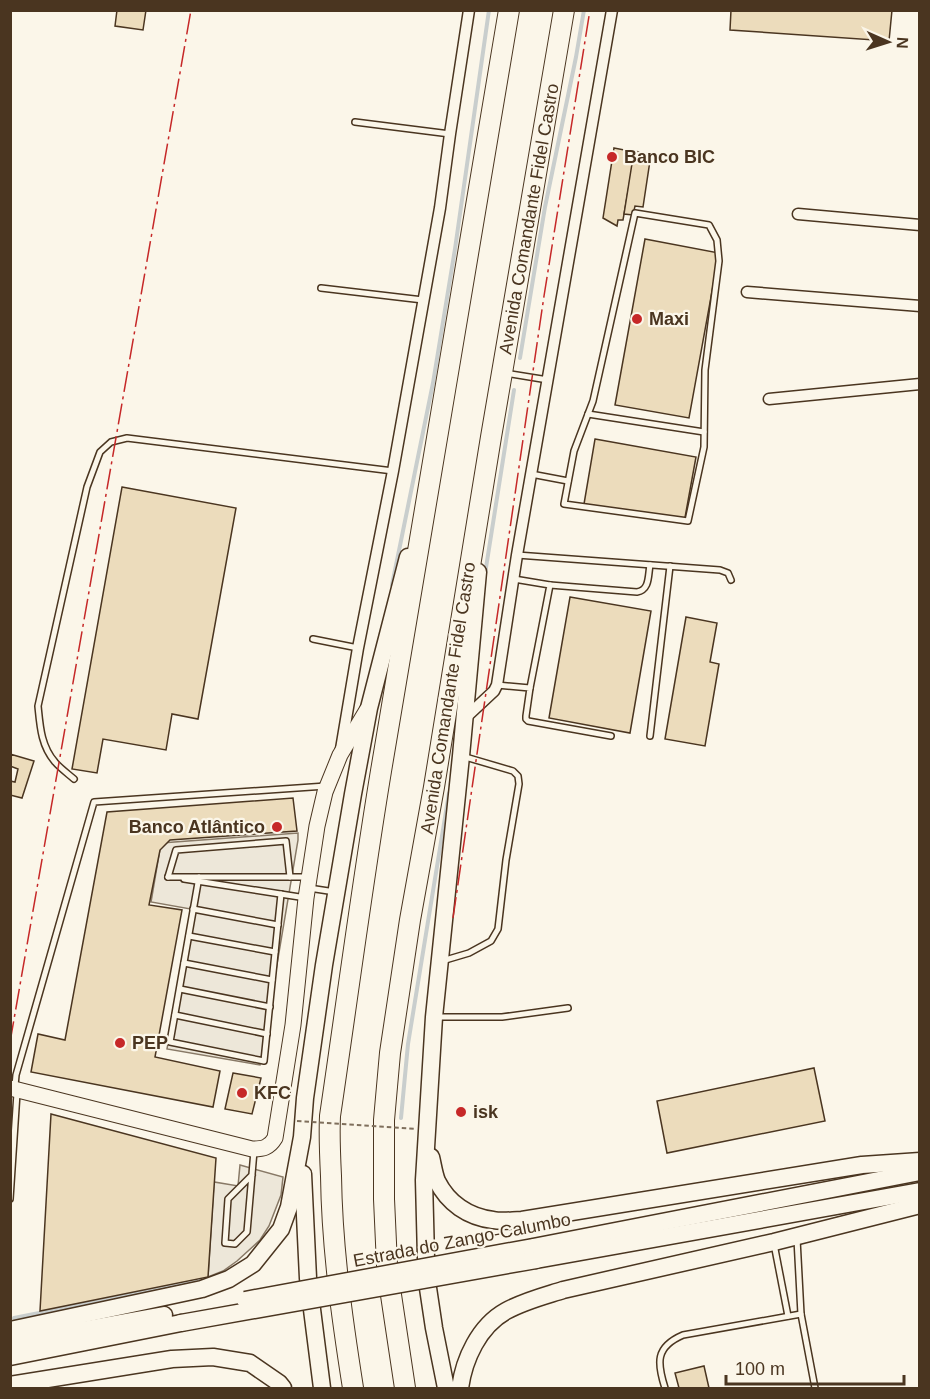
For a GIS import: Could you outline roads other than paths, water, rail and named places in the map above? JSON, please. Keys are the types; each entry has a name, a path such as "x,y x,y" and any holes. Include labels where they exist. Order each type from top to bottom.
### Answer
{"highway":[{"path":"353,1389 336,1274 331,1202 330,1116 380,773 509,10"},
{"name":"Avenida Comandante Fidel Castro","path":"405,1389 387,1265 384,1199 384,1120 390,1053 410,920 564,10"}],"main road":[{"path":"10,1330 202,1289 229,1279 253,1264 281,1229 290,1207 302,1137 306,1027 324,965 369,708 438,431"},
{"path":"446,1389 434,1328 426,1258 424,1180 434,1017 491,437"},
{"path":"429,1096 429,1138 436,1179 444,1193 455,1205 468,1214 493,1221 522,1220 862,1165 920,1161"},
{"path":"302,1137 308,1278 322,1389"},
{"name":"Estrada do Zango-Calumbo","path":"535,1253 920,1172"},
{"name":"Estrada do Zango-Calumbo","path":"10,1343 180,1318 535,1253 920,1191"},
{"path":"460,1389 467,1362 477,1340 489,1325 504,1312 543,1296 797,1237 920,1205"},
{"name":"Estrada do Zango-Calumbo","path":"10,1357 180,1318"},
{"path":"10,1385 172,1359 213,1357 250,1363 279,1383 283,1389"}],"street":[{"path":"340,755 440,208 469,10"},
{"path":"464,719 494,691 496,685 612,10"},
{"path":"798,214 920,225"},
{"path":"747,292 920,306"},
{"path":"769,399 920,384"},
{"path":"14,1089 254,1149 266,1148 272,1144 306,1027 307,888 317,826 327,786 340,755 369,708"}],"lane":[{"path":"355,122 450,134"},
{"path":"635,213 710,225 717,240 719,261 705,370 704,432 704,447 688,521 564,504 574,451 593,401 635,213"},
{"path":"321,288 423,300"},
{"path":"502,372 548,380"},
{"path":"588,414 704,432"},
{"path":"74,778 56,764 49,754 41,735 38,706 87,487 100,452 111,442 128,438 393,471"},
{"path":"531,474 568,481"},
{"path":"517,555 720,570 728,573 731,580"},
{"path":"513,579 550,585 642,592 646,587 650,565"},
{"path":"650,736 670,566"},
{"path":"550,585 526,719 611,736"},
{"path":"313,639 358,648"},
{"path":"496,685 530,687"},
{"path":"440,962 469,953 491,941 498,929 506,860 519,784 518,776 513,771 461,756"},
{"path":"10,1199 16,1075 94,802 327,786"},
{"path":"290,877 286,841 176,850 168,877 198,879 290,877 307,888"},
{"path":"198,879 281,894 307,888 336,892"},
{"path":"198,879 170,1042 264,1061 281,894"},
{"path":"193,909 278,925"},
{"path":"189,936 275,952"},
{"path":"184,963 272,980"},
{"path":"180,989 270,1007"},
{"path":"434,1017 502,1017 568,1008"},
{"path":"175,1015 267,1034"},
{"path":"252,1175 228,1199 225,1243 235,1244 247,1232 252,1175 254,1149"},
{"path":"797,1237 801,1314 815,1389"},
{"path":"774,1242 788,1316"},
{"path":"665,1389 660,1373 660,1361 663,1349 671,1340 683,1335 801,1314"}],"waterway":[{"path":"392,585 433,383 455,249 489,10"},
{"path":"520,358 545,207 584,10"},
{"path":"485,574 514,390"},
{"path":"401,1118 408,1044 449,793"},
{"path":"14,1318 201,1281"}],"place":[{"name":"Banco BIC","path":"612,157"},
{"name":"Maxi","path":"637,319"},
{"name":"Banco Atlântico","path":"277,827"},
{"name":"PEP","path":"120,1043"},
{"name":"KFC","path":"242,1093"},
{"name":"isk","path":"461,1112"}]}
